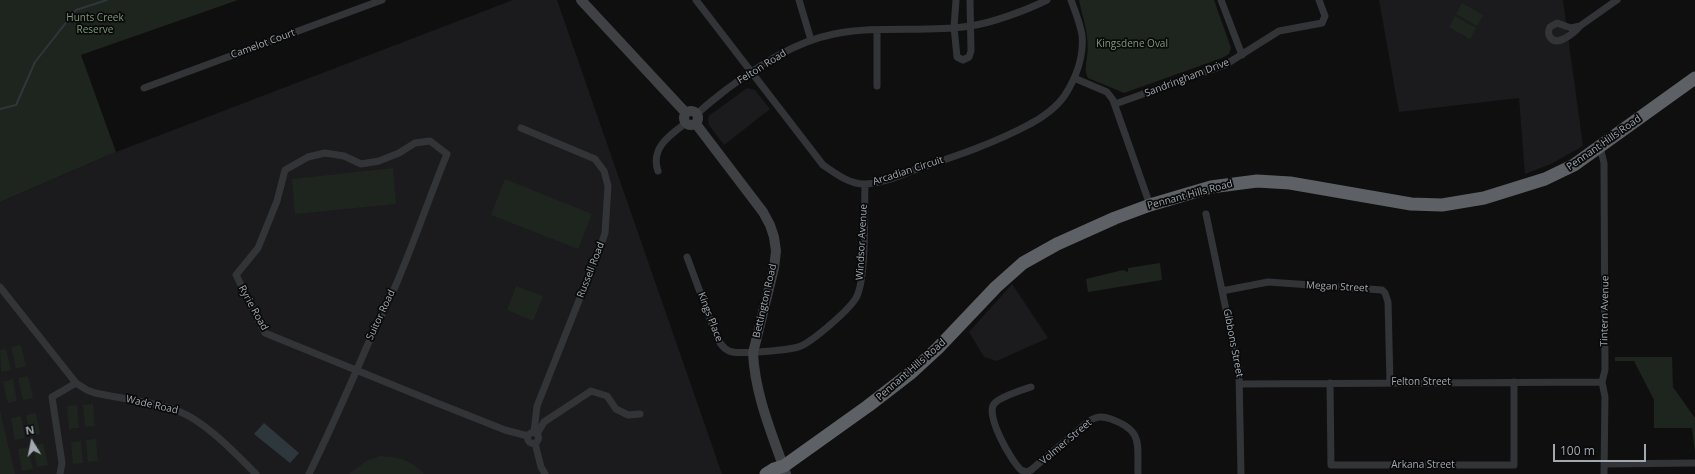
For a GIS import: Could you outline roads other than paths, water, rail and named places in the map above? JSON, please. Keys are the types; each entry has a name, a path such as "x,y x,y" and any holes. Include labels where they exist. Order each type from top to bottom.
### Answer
{"highway":[{"name":"Pennant Hills Road","path":"766,474 774,468 783,471 912,372 943,343 996,287 1023,263 1044,251 1094,227 1150,205 1211,187 1243,182 1270,181 1290,183 1398,203 1432,205 1484,198 1545,179 1574,165 1695,78"}],"main road":[{"name":"Bettington Road","path":"582,0 691,118 763,212 770,225 776,250 774,268 753,352 758,391 783,471"}],"street":[{"name":"Camelot Court","path":"144,88 382,0"},
{"name":"Arcadian Circuit","path":"696,0 823,165 836,175 865,184 887,180 973,150 1030,124 1055,106 1064,97 1074,78 1079,64 1082,36 1071,0"},
{"path":"798,0 811,40"},
{"path":"956,0 954,27 957,57 963,60 970,57 971,51 970,0"},
{"name":"Felton Road","path":"658,171 654,162 657,152 662,144 691,118 751,71 774,57 811,40 834,34 866,30 970,26 1025,10 1047,0"},
{"path":"1221,0 1242,56"},
{"name":"Sandringham Drive","path":"1115,104 1225,65 1242,56 1279,31 1322,24 1325,16 1319,0"},
{"path":"1580,26 1617,0"},
{"path":"877,30 877,86"},
{"path":"1074,78 1106,92 1115,104 1150,205"},
{"name":"Russell Road","path":"521,128 595,160 604,171 608,186 604,233 537,406 533,434"},
{"name":"Ryrie Road","path":"447,154 430,140 415,143 399,154 379,161 361,164 344,156 325,152 308,157 285,170 277,201 258,248 236,275 265,333 505,430 533,434"},
{"name":"Tintern Avenue","path":"1600,147 1604,163 1605,370 1602,382 1605,397 1604,474"},
{"name":"Suitor Road","path":"309,474 336,420 395,286 447,154"},
{"name":"Windsor Avenue","path":"753,352 788,349 802,346 849,308 856,298 860,287 863,269 865,184"},
{"name":"Gibbons Street","path":"1206,214 1240,372 1241,474"},
{"name":"Kings Place","path":"688,257 721,345 733,352 753,352"},
{"name":"Megan Street","path":"1222,291 1268,282 1382,290 1387,297 1388,302 1390,383"},
{"path":"0,287 76,383 52,397 62,463 60,474"},
{"name":"Arkana Street","path":"1330,383 1331,465 1506,465 1514,464 1514,382"},
{"name":"Felton Street","path":"1240,384 1602,382"},
{"name":"Wade Road","path":"76,383 95,393 167,407 180,411 217,436 256,474"},
{"name":"Volmer Street","path":"1031,387 996,402 992,408 1003,445 1021,470 1027,472 1031,470 1088,422 1096,417 1100,417 1126,425 1135,434 1137,444 1138,474"},
{"path":"543,472 535,443 529,442 533,434 544,422 592,391 607,396 616,409 628,415 640,414"},
{"path":"1604,464 1695,463"}],"waterway":[{"path":"0,109 16,105 35,62 76,10 107,0"}],"park label":[{"name":"Hunts Creek Reserve","path":"95,24"},
{"name":"Kingsdene Oval","path":"1132,44"}]}
